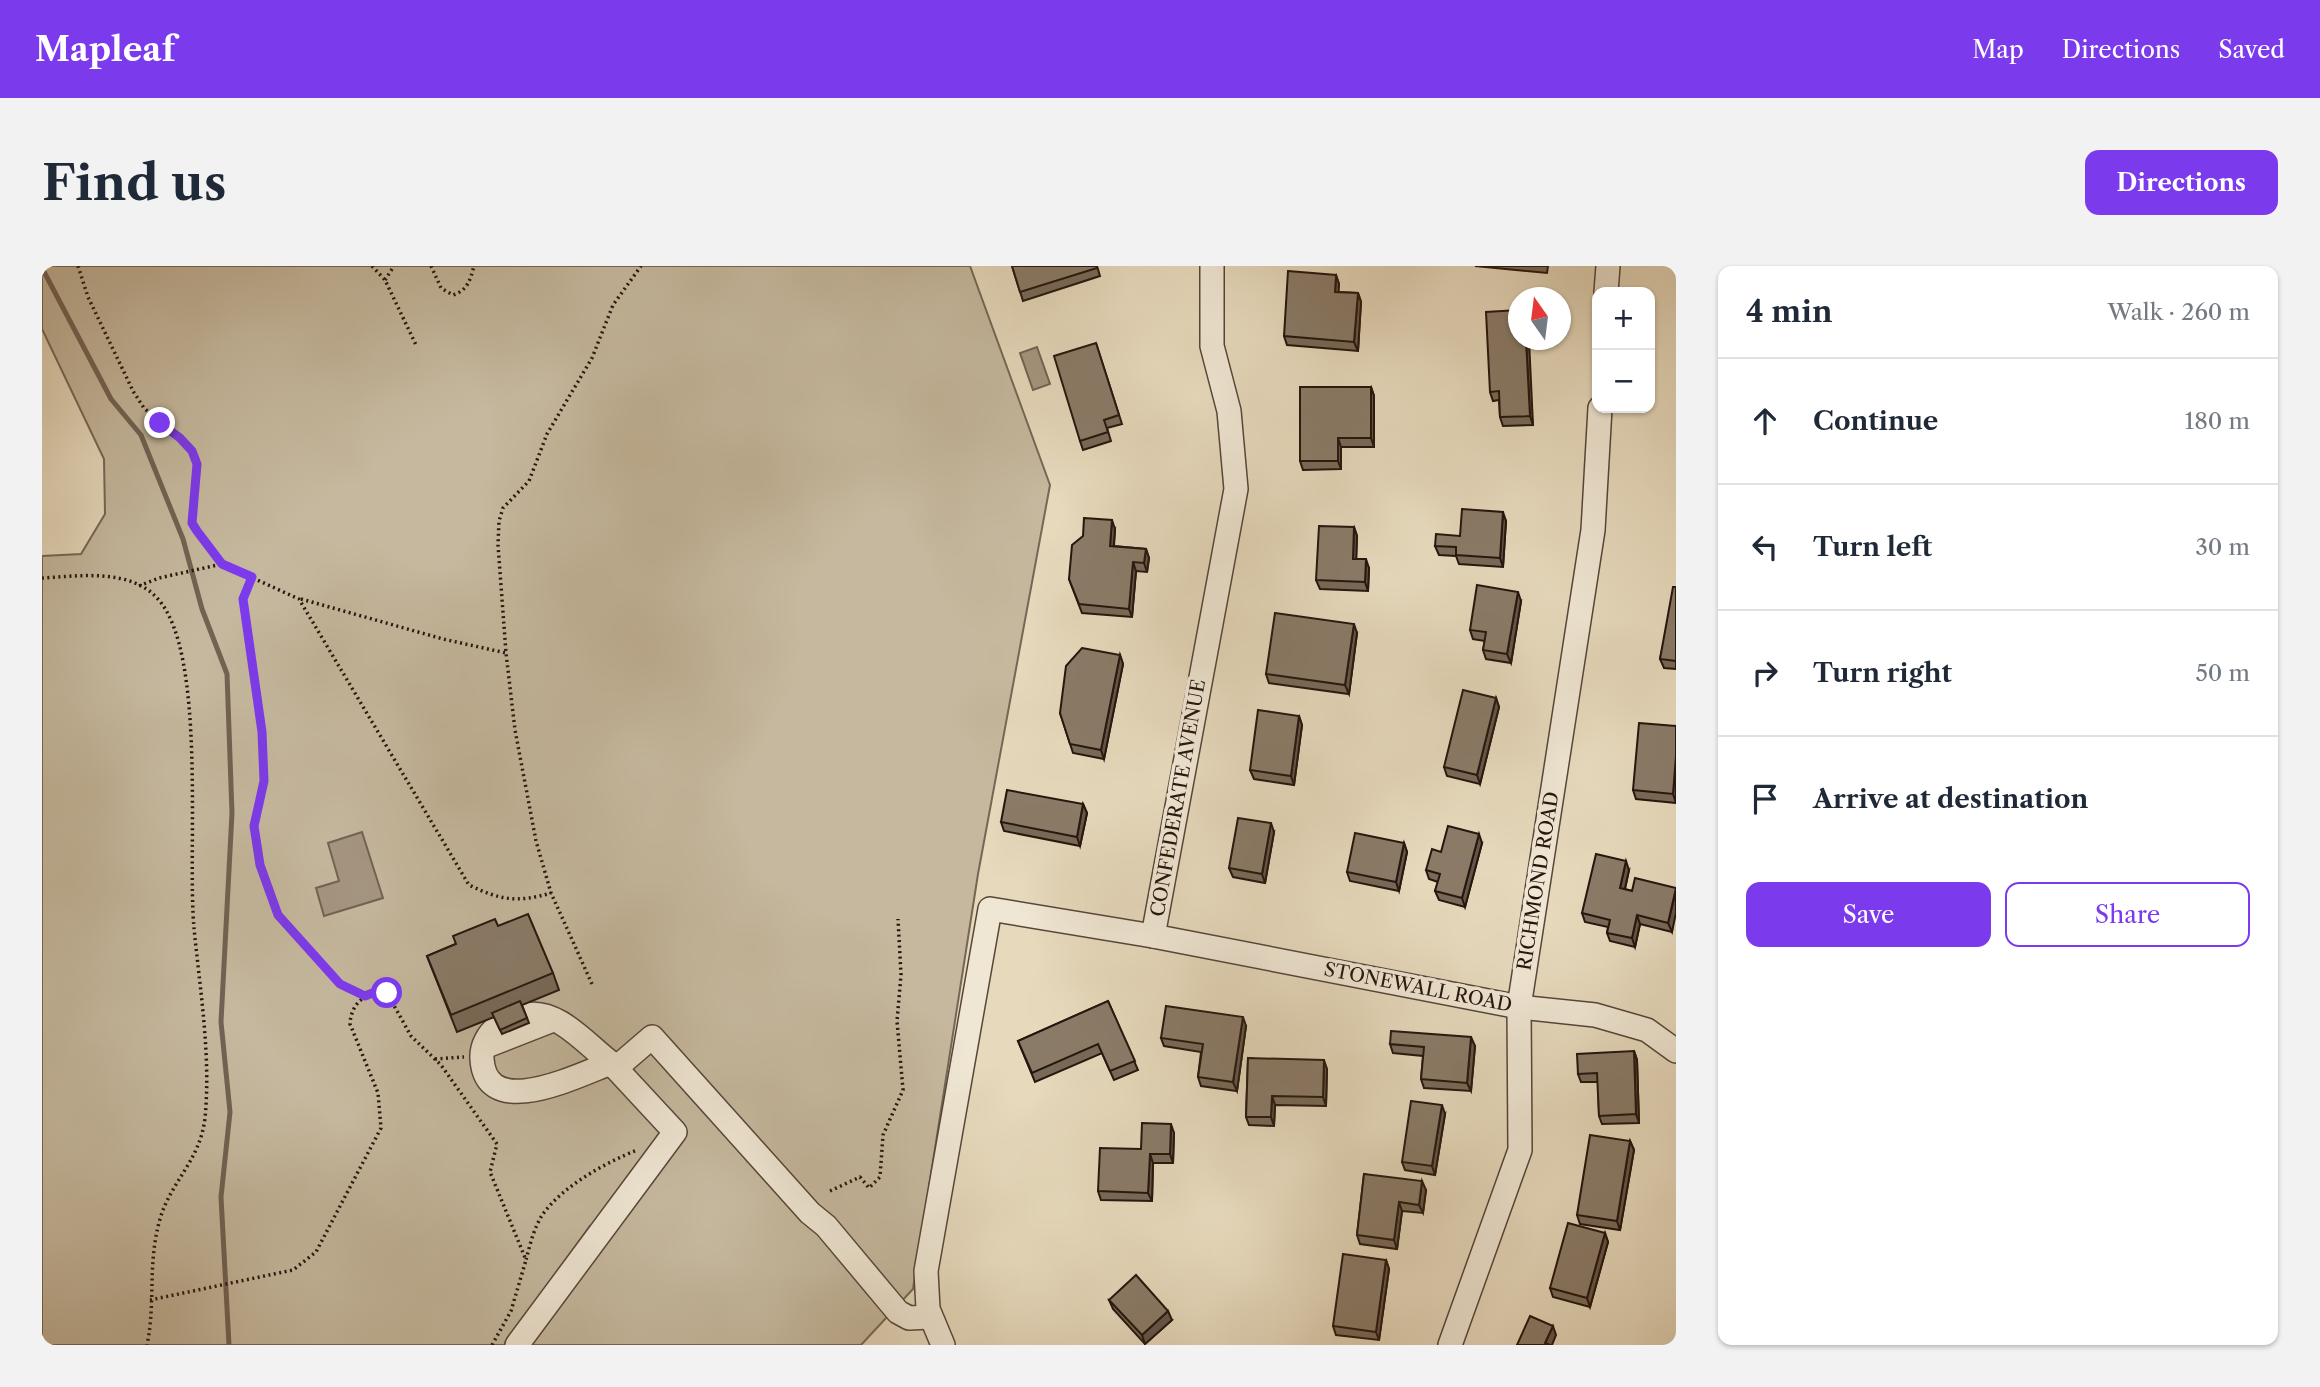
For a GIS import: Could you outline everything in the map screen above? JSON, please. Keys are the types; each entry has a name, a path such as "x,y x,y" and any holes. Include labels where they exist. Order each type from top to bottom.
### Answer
{"street":[{"name":"CONFEDERATE AVENUE","path":"943,1345 930,1317 926,1297 926,1271 990,909 1153,936 1236,489 1229,411 1212,346 1212,266"},
{"path":"1606,287 1608,266"},
{"name":"RICHMOND ROAD","path":"1450,1345 1520,1150 1519,1007 1593,530 1600,413"},
{"name":"STONEWALL ROAD","path":"1153,936 1519,1007 1595,1015 1647,1030 1676,1051"},
{"path":"517,1345 675,1132 614,1065 555,1019 542,1013 526,1015"},
{"path":"483,1051 555,1019"},
{"path":"498,1026 489,1035 483,1051 486,1072 506,1091 517,1093 531,1092 614,1065 652,1037 810,1213 826,1226 898,1312 908,1318 930,1317"}],"path":[{"path":"78,266 88,297 133,391 144,408 192,451 197,464 192,523 222,564 299,599 443,639 506,653"},
{"path":"372,266 385,280 417,347"},
{"path":"385,280 394,266"},
{"path":"431,266 441,288 453,295 463,292 474,266"},
{"path":"592,985 551,893 534,828 515,730 498,545 503,508 529,481 547,434 592,358 613,305 641,266"},
{"path":"139,586 222,564"},
{"path":"42,578 113,577 139,586 158,599 172,619 189,694 194,927 200,970 205,1094 198,1149 161,1216 150,1257 147,1345"},
{"path":"252,577 243,599 262,732 264,781 254,826 260,865 278,915 340,984 365,996"},
{"path":"299,599 469,885 497,899 532,898 551,893"},
{"path":"830,1191 860,1177 869,1188 880,1177 883,1135 903,1090 897,1021 901,975 898,919"},
{"path":"150,1300 293,1270 316,1252 381,1128 378,1093 350,1024 351,1014 365,996 375,992 387,993 411,1036 435,1059 497,1144 490,1172 526,1260"},
{"path":"435,1059 483,1051"},
{"path":"492,1345 511,1311 542,1216 554,1201 577,1184 634,1151 648,1148 657,1155"}],"shaded area":[{"path":"42,266 970,266 1050,485 978,874 913,1289 861,1345 530,1345 608,1240 590,1226 504,1345 42,1345 42,556 81,554 105,514 104,459 42,329"},
{"path":"1037,347 1050,384 1033,390 1020,353"},
{"path":"362,832 383,898 324,916 316,888 339,881 328,843"}],"building":[{"path":"1012,266 1097,266 1097,268 1020,292"},
{"path":"1288,271 1336,275 1335,292 1358,293 1354,342 1284,336"},
{"path":"1508,311 1508,350 1527,350 1530,416 1500,417 1499,391 1490,392 1486,312"},
{"path":"1096,343 1119,415 1104,420 1108,432 1080,441 1054,356"},
{"path":"1300,387 1371,387 1371,438 1338,438 1338,461 1300,461"},
{"path":"1462,509 1503,512 1500,558 1456,555 1456,547 1435,546 1436,534 1460,536"},
{"path":"1084,518 1112,520 1110,546 1146,549 1144,563 1133,562 1129,609 1079,604 1069,579 1072,545 1083,536"},
{"path":"1319,526 1354,527 1353,559 1366,559 1365,582 1316,580"},
{"path":"1477,585 1518,592 1507,654 1483,650 1486,632 1470,630"},
{"path":"1673,587 1676,587 1676,661 1660,659"},
{"path":"1275,613 1354,624 1345,685 1266,674"},
{"path":"1082,648 1120,655 1101,750 1070,744 1060,713 1066,666"},
{"path":"1463,690 1496,698 1477,775 1444,767"},
{"path":"1258,710 1299,716 1291,776 1250,770"},
{"path":"1639,723 1676,726 1673,794 1633,790"},
{"path":"1007,790 1083,804 1077,837 1001,822"},
{"path":"1238,818 1271,823 1262,874 1229,868"},
{"path":"1448,826 1479,834 1462,898 1435,891 1440,874 1426,870 1432,849 1441,852"},
{"path":"1355,833 1404,843 1396,882 1347,872"},
{"path":"1596,854 1626,861 1620,888 1632,891 1635,878 1676,888 1668,923 1637,915 1632,938 1607,933 1610,920 1582,913"},
{"path":"528,914 553,973 451,1015 427,956 456,944 453,936 495,919 498,926"},
{"path":"520,1001 527,1018 500,1030 492,1013"},
{"path":"1108,1001 1135,1061 1110,1071 1098,1044 1032,1073 1018,1041"},
{"path":"1166,1006 1243,1017 1233,1082 1198,1077 1203,1044 1161,1038"},
{"path":"1391,1031 1471,1037 1467,1083 1421,1079 1424,1047 1390,1044"},
{"path":"1634,1051 1636,1114 1599,1116 1597,1073 1578,1074 1577,1054"},
{"path":"1248,1058 1324,1060 1323,1097 1272,1096 1271,1117 1246,1117"},
{"path":"1411,1101 1442,1105 1432,1166 1402,1162"},
{"path":"1142,1123 1171,1124 1170,1154 1150,1154 1148,1193 1098,1191 1100,1148 1141,1149"},
{"path":"1590,1135 1630,1141 1617,1221 1577,1215"},
{"path":"1364,1174 1422,1181 1419,1205 1399,1202 1394,1240 1357,1235"},
{"path":"1568,1223 1605,1233 1587,1298 1550,1288"},
{"path":"1343,1254 1386,1260 1376,1332 1333,1326"},
{"path":"1136,1275 1168,1311 1142,1335 1109,1300"},
{"path":"1530,1316 1553,1326 1545,1343 1550,1345 1517,1345"}],"waterway":[{"path":"42,268 111,399 141,435 183,539 202,609 227,674 232,813 221,1022 230,1112 221,1197 229,1345"}],"route":[{"path":"160,423 192,451 197,464 192,523 222,564 252,577 243,599 262,732 264,781 254,826 260,865 278,915 340,984 365,996 375,992 387,993"}]}
